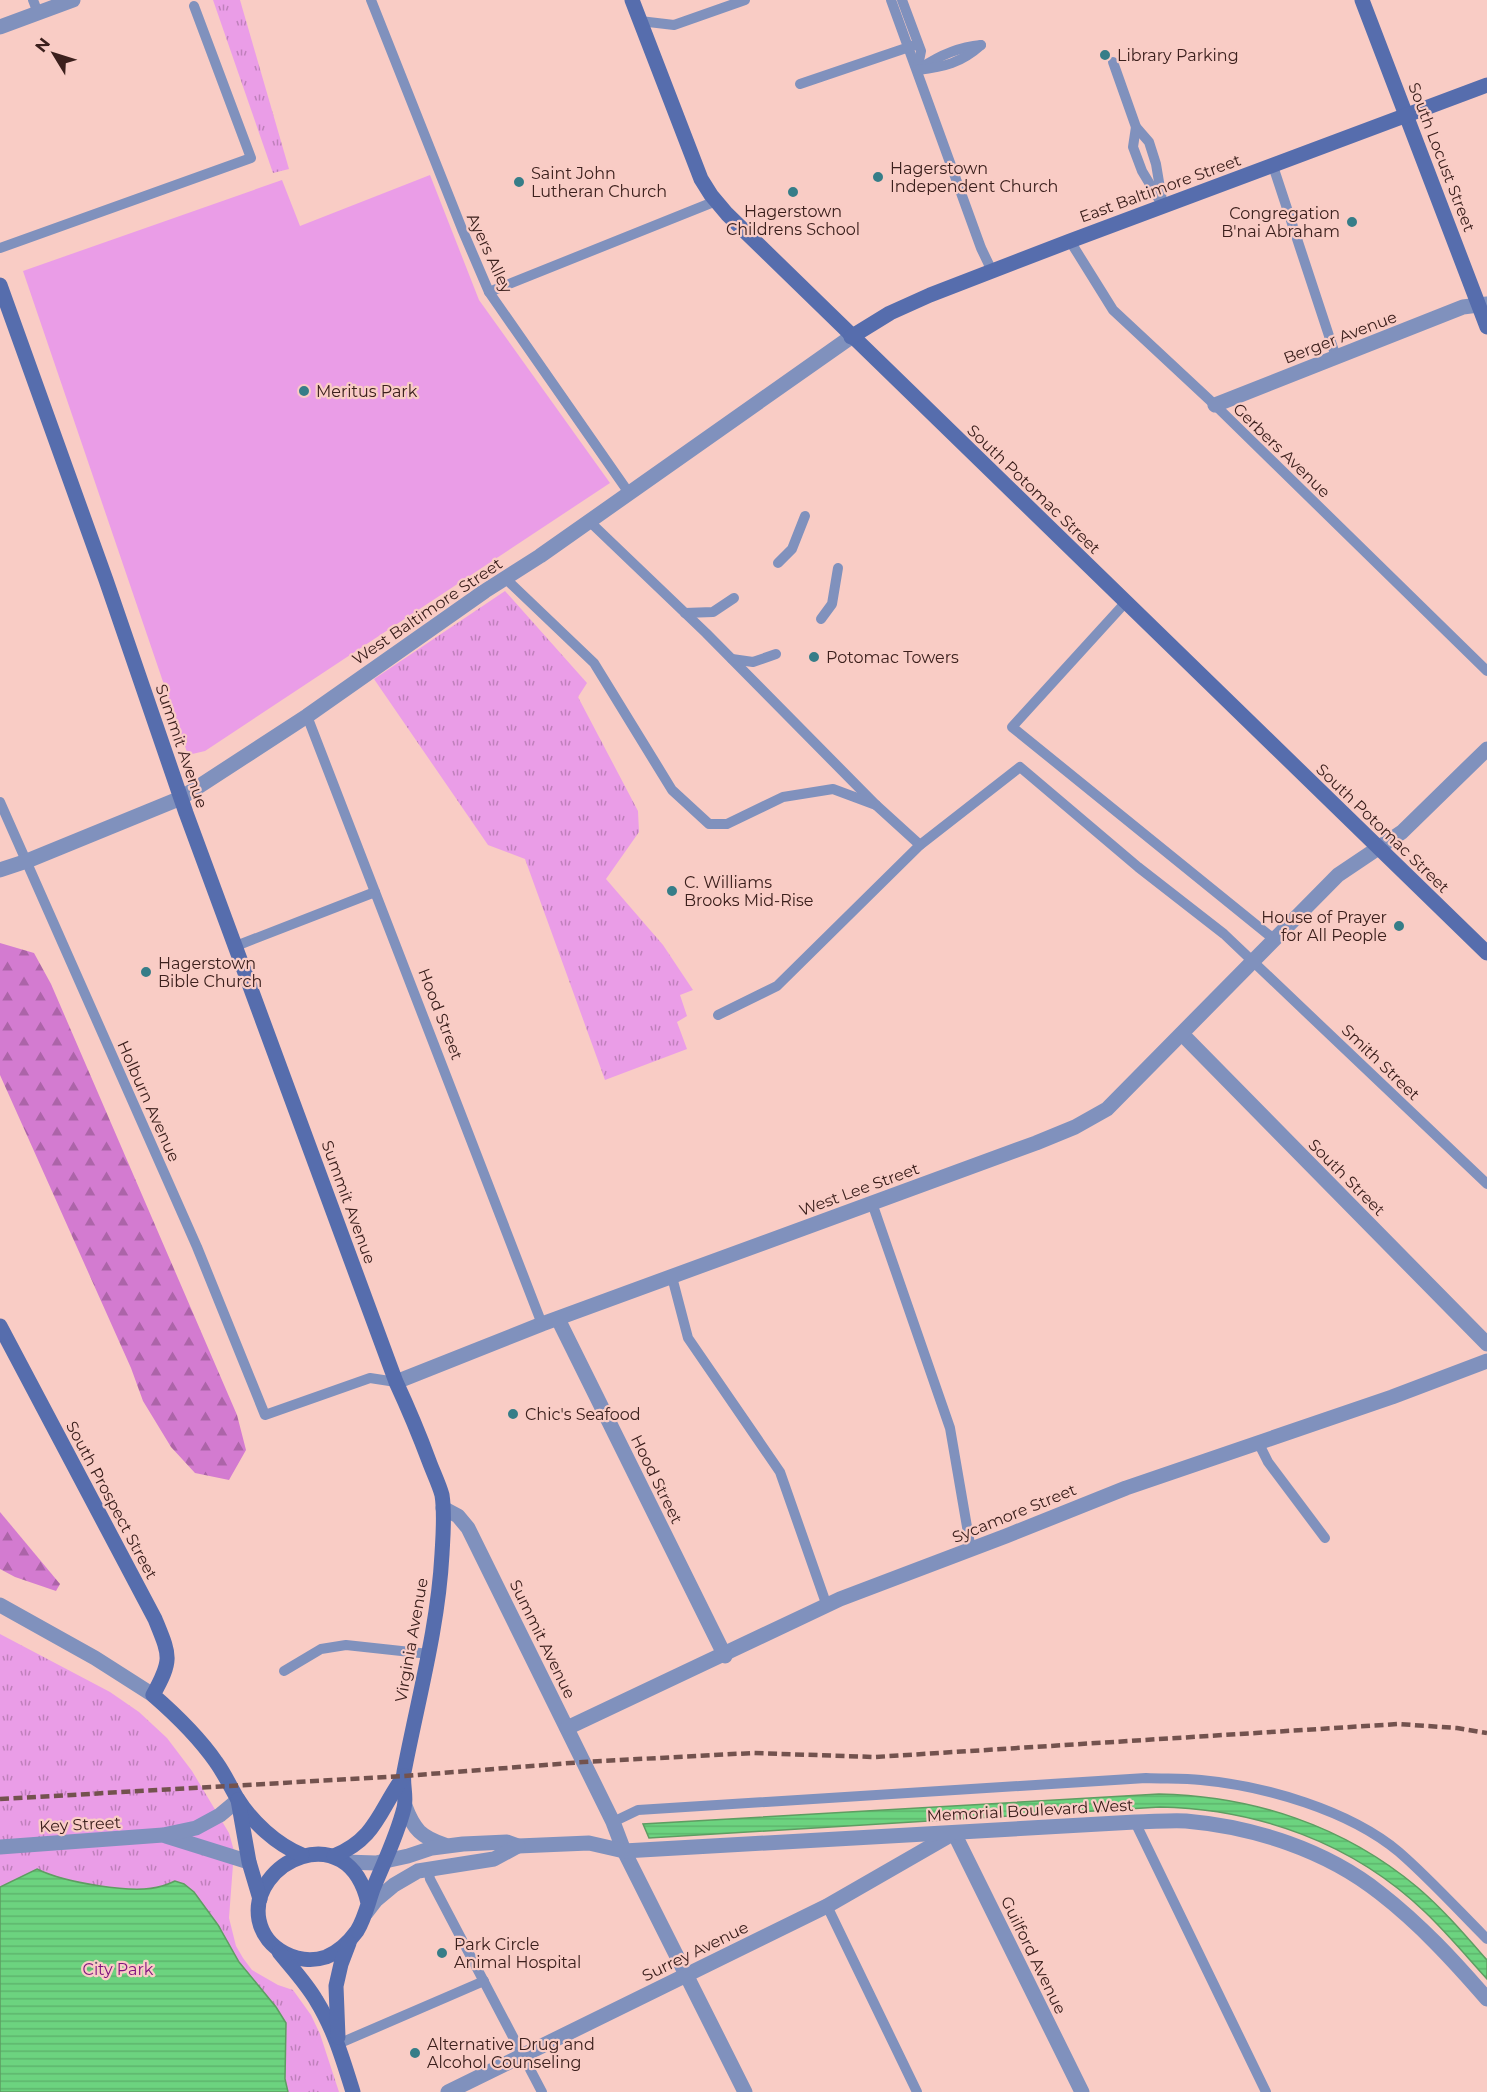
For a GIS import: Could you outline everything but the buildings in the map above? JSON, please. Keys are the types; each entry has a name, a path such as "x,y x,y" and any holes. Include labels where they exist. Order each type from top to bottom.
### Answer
{"main road":[{"name":"South Potomac Street","path":"632,0 691,157 701,179 727,214 1487,953"},
{"name":"South Locust Street","path":"1362,0 1483,305 1487,327"},
{"name":"East Baltimore Street","path":"851,337 899,309 992,271 1487,85"},
{"name":"Summit Avenue","path":"0,285 181,798 396,1382 441,1494 443,1508"},
{"name":"South Prospect Street","path":"0,1326 155,1619 168,1659 166,1671 153,1695"},
{"name":"Virginia Avenue","path":"366,1909 405,1806 404,1776 429,1654 441,1577 443,1508"},
{"path":"153,1695 200,1741 217,1763 238,1800 277,1842 302,1855"},
{"name":"Virginia Avenue","path":"339,1859 366,1836 378,1821 392,1792 404,1776"},
{"path":"238,1800 249,1862 260,1899"},
{"path":"338,2044 336,1986 350,1940 366,1909 359,1880 339,1859 323,1854 302,1855 275,1874 265,1887 258,1912 260,1923 268,1939 316,1998 338,2044 353,2092"},
{"path":"275,1947 300,1959 314,1959 340,1950 350,1940"}],"street":[{"path":"0,27 35,7 73,0"},
{"name":"Berger Avenue","path":"1215,405 1463,307 1483,305"},
{"name":"West Baltimore Street","path":"0,870 181,798 307,716 540,556 851,337"},
{"name":"West Lee Street","path":"396,1382 542,1324 1075,1127 1107,1110 1338,875 1402,832 1487,749"},
{"name":"South Street","path":"1182,1034 1487,1344"},
{"name":"Hood Street","path":"558,1319 724,1656"},
{"name":"Sycamore Street","path":"567,1728 724,1656 827,1605 1126,1488 1392,1397 1487,1361"},
{"name":"Summit Avenue","path":"443,1508 458,1516 468,1527 613,1822 624,1851 745,2092"},
{"path":"0,1605 95,1658 153,1695"},
{"name":"Key Street","path":"0,1847 163,1835 196,1828 220,1815 238,1800"},
{"path":"405,1806 417,1830 430,1840 448,1846"},
{"name":"Memorial Boulevard West","path":"339,1859 385,1861 448,1846 507,1842 518,1846 589,1843 624,1851 1185,1821 1243,1829 1288,1843 1336,1864 1378,1891 1417,1924 1487,1999"},
{"name":"Surrey Avenue","path":"448,2092 827,1906 954,1833"},
{"name":"Guilford Avenue","path":"954,1833 1082,2092"},
{"name":"Key Street","path":"163,1835 249,1862"},
{"name":"Memorial Boulevard West","path":"366,1909 410,1875 428,1869 494,1859 518,1846"}],"lane":[{"name":"Ayers Alley","path":"371,0 489,292 629,493"},
{"path":"640,21 674,25 745,0"},
{"path":"891,0 914,45 921,51 918,69 923,90 981,248 992,271"},
{"path":"902,0 914,45"},
{"path":"0,248 251,158 194,6"},
{"path":"800,84 914,45"},
{"path":"981,45 967,57 941,67 918,69 937,57 963,46 981,45"},
{"path":"1113,62 1136,128 1149,142 1156,164 1163,206"},
{"path":"1136,128 1133,147 1142,171 1163,206"},
{"path":"1273,166 1336,357"},
{"path":"489,292 716,201"},
{"name":"Gerbers Avenue","path":"1070,241 1113,310 1215,405 1487,671"},
{"path":"778,563 792,549 805,516"},
{"path":"589,521 732,659 876,806 920,845 777,986 718,1015"},
{"path":"821,619 832,604 838,568"},
{"path":"506,578 594,663 672,790 709,824 727,825 783,796 833,789 876,806"},
{"path":"685,613 713,612 734,598"},
{"path":"1125,603 1012,727 1275,940"},
{"path":"732,659 753,662 776,654"},
{"name":"Hood Street","path":"307,716 542,1324"},
{"name":"Smith Street","path":"920,845 1020,767 1137,867 1224,934 1487,1184"},
{"name":"Holburn Avenue","path":"0,802 197,1246 265,1415"},
{"path":"236,946 375,892"},
{"path":"872,1203 950,1428 971,1550"},
{"path":"672,1277 688,1338 780,1472 827,1605"},
{"name":"West Lee Street","path":"265,1415 370,1377 396,1382"},
{"path":"1258,1442 1268,1462 1325,1538"},
{"path":"284,1671 321,1649 346,1645 429,1654"},
{"path":"613,1822 638,1810 1146,1778 1211,1781 1244,1786 1292,1798 1331,1812 1364,1829 1398,1851 1487,1939"},
{"path":"1135,1822 1266,2092"},
{"path":"428,1869 430,1879 542,2092"},
{"path":"827,1906 917,2092"},
{"path":"338,2044 484,1981"}],"green space":[{"path":"213,0 240,0 289,169 273,173"},
{"name":"Meritus Park","path":"430,175 479,300 610,483 205,751 188,755 23,271 282,180 300,226"},
{"path":"505,591 587,683 578,697 638,811 639,832 606,879 663,945 693,990 680,995 687,1016 677,1022 687,1049 605,1080 525,859 488,845 374,679"},
{"path":"0,943 34,953 51,984 237,1415 246,1450 229,1480 195,1473 171,1447 143,1401 131,1368 0,1075"},
{"path":"0,1512 60,1584 56,1591 15,1577 0,1569"},
{"name":"City Park","path":"0,1634 110,1692 139,1712 167,1738 192,1771 229,1833 234,1851 229,1918 236,1946 252,1970 278,1985 293,1990 311,2015 320,2034 339,2092 0,2092"}],"shaded area":[{"path":"1159,1794 1194,1796 1263,1808 1328,1831 1359,1847 1417,1887 1445,1913 1487,1960 1487,1979 1425,1912 1367,1867 1302,1834 1233,1815 1197,1809 1160,1807 649,1838 643,1824"},
{"path":"37,1869 64,1878 117,1888 150,1888 164,1886 175,1881 184,1884 194,1892 218,1925 239,1962 276,2007 286,2023 285,2079 288,2092 0,2092 0,1887"}],"railway":[{"path":"0,1799 404,1776 583,1762 753,1753 875,1757 1398,1724 1457,1728 1487,1733"}],"place":[{"name":"Library Parking","path":"1105,55"},
{"name":"Hagerstown Independent Church","path":"878,177"},
{"name":"Saint John Lutheran Church","path":"519,182"},
{"name":"Hagerstown Childrens School","path":"793,192"},
{"name":"Congregation B'nai Abraham","path":"1352,222"},
{"name":"Meritus Park","path":"304,391"},
{"name":"Potomac Towers","path":"814,657"},
{"name":"C. Williams Brooks Mid‐Rise","path":"672,891"},
{"name":"House of Prayer for All People","path":"1399,926"},
{"name":"Hagerstown Bible Church","path":"146,972"},
{"name":"Chic's Seafood","path":"513,1414"},
{"name":"Park Circle Animal Hospital","path":"442,1953"},
{"name":"Alternative Drug and Alcohol Counseling","path":"415,2053"}]}
